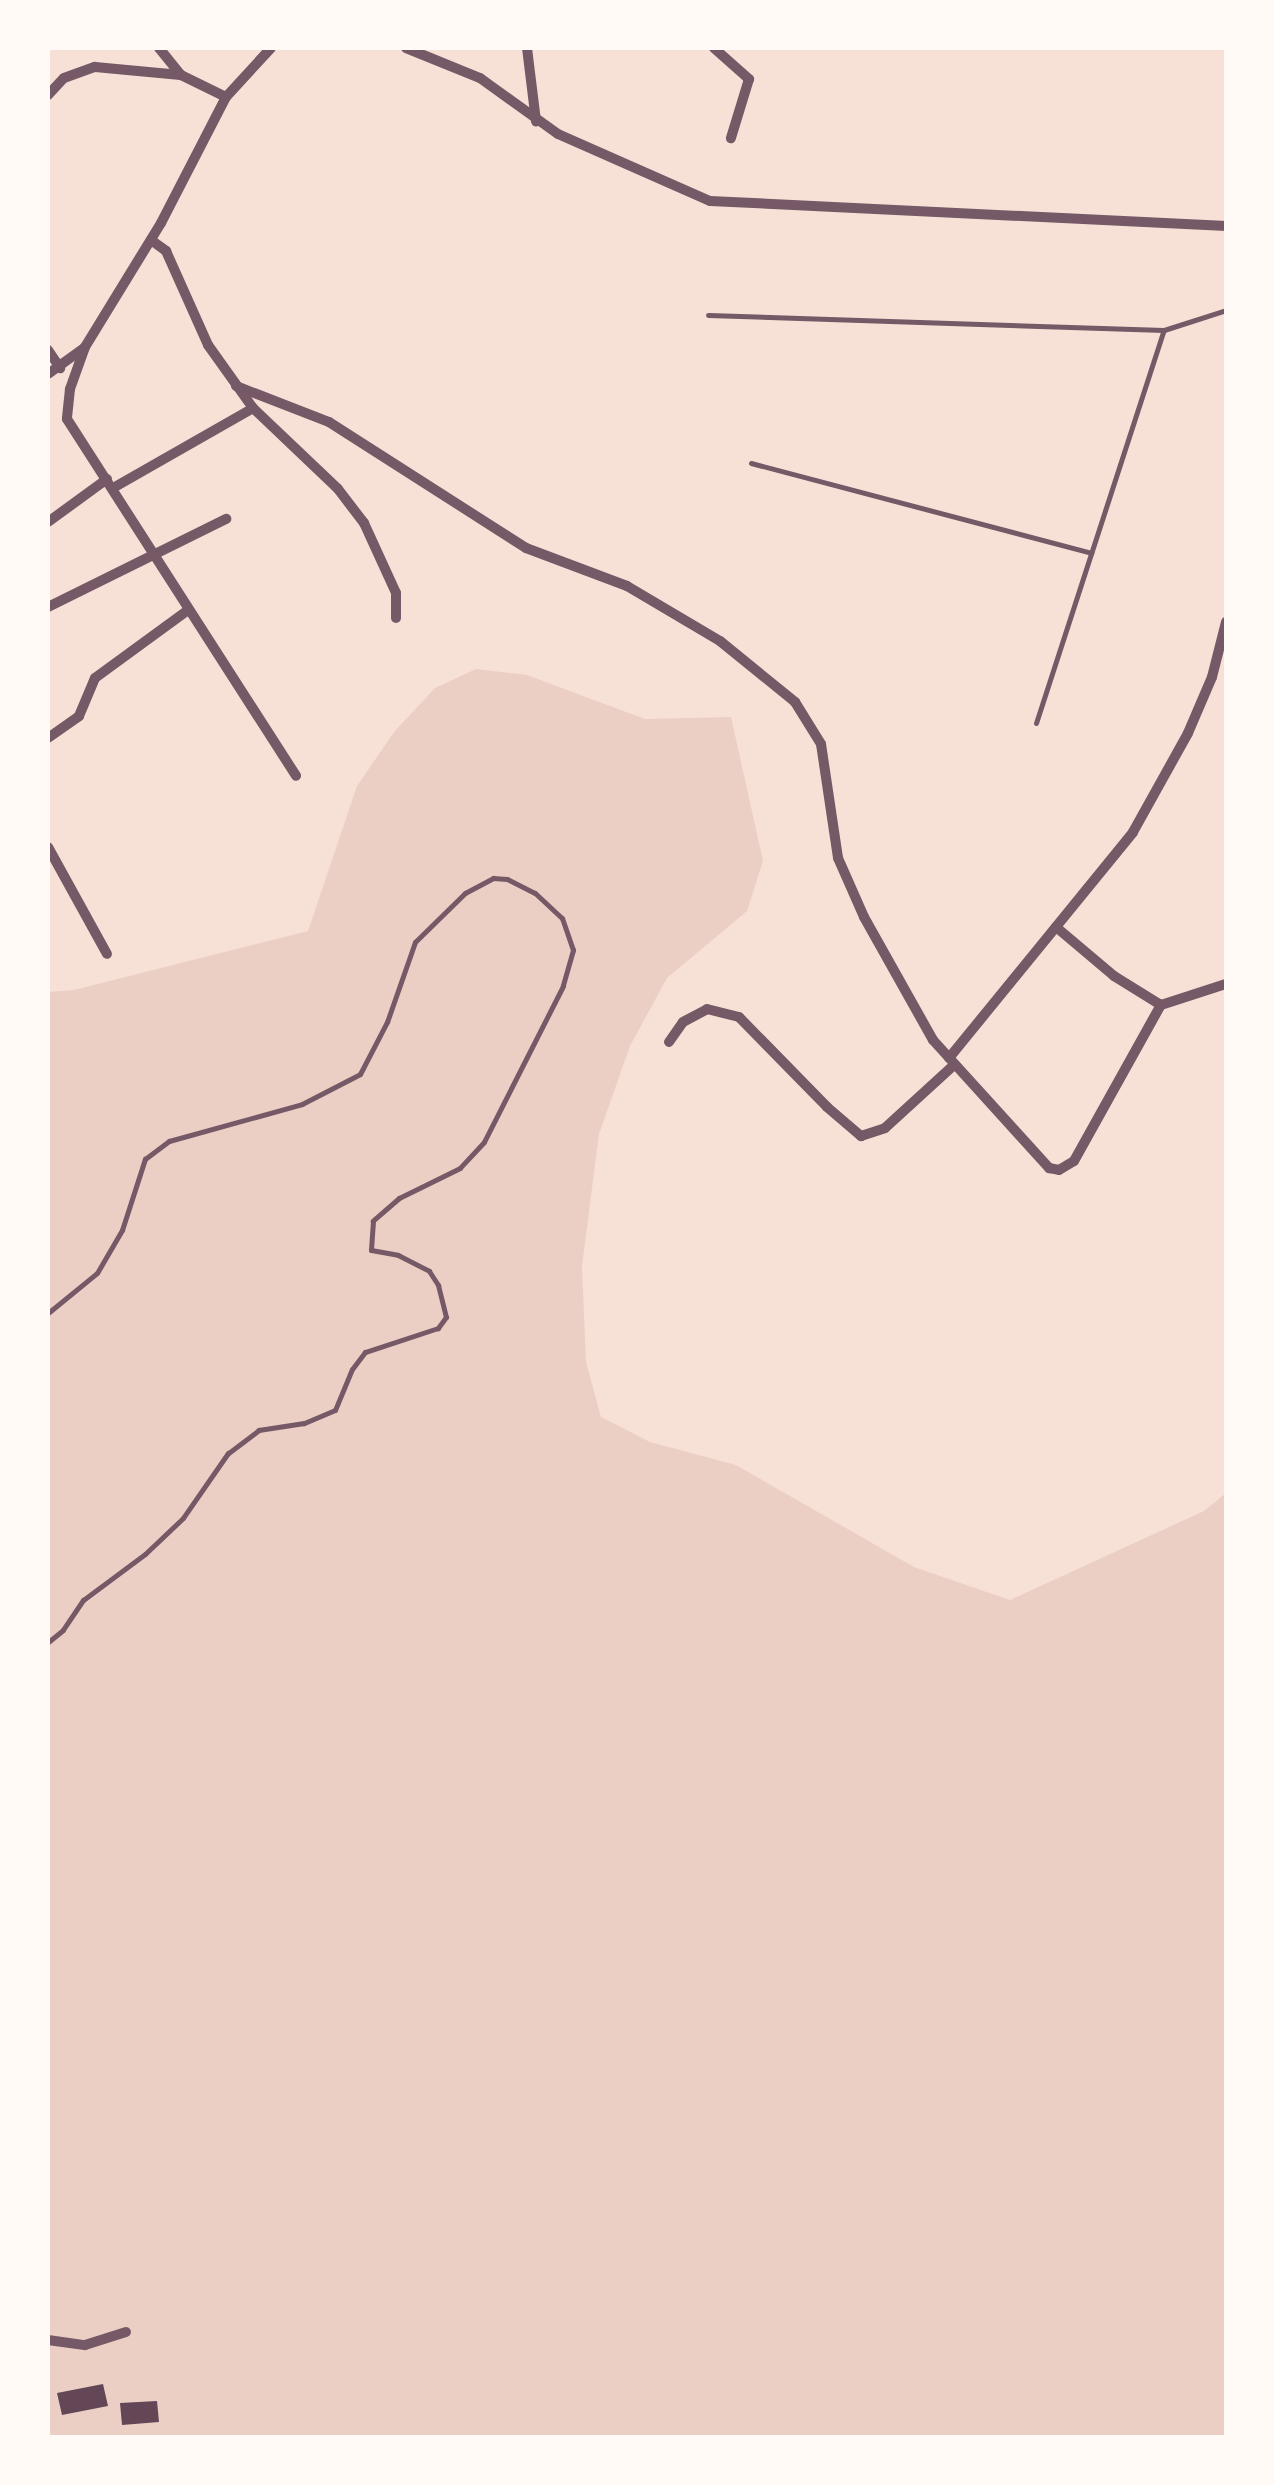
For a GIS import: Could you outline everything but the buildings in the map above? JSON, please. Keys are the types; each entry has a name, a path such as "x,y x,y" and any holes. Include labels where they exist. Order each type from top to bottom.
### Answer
{"street":[{"path":"158,48 181,75"},
{"path":"271,48 226,97 151,240 85,348 70,389 67,419 296,776"},
{"path":"406,48 480,78 536,122 645,176 710,201 1226,226"},
{"path":"527,48 536,122"},
{"path":"714,48 748,78 730,138"},
{"path":"48,95 80,69 181,75 226,97"},
{"path":"151,240 166,251 208,345 236,386 253,408 338,489 364,523 396,593 396,618"},
{"path":"48,374 85,348"},
{"path":"48,350 60,368"},
{"path":"236,386 329,422 526,548 626,586 720,641 795,702 821,744 838,858 873,932 933,1040 1049,1168 1058,1170 1074,1161 1161,1006 1226,984"},
{"path":"48,522 110,483 253,408"},
{"path":"48,606 226,519"},
{"path":"48,738 79,716 91,681 187,611"},
{"path":"669,1042 683,1022 707,1009 739,1017 826,1108 862,1136 885,1128 952,1062 1133,832 1188,733 1212,677 1226,622"},
{"path":"48,847 107,954"},
{"path":"1056,927 1114,976 1161,1006"},
{"path":"48,2340 85,2345 126,2332"}],"lane":[{"path":"708,315 1164,330 1226,310"},
{"path":"1036,723 1164,330"},
{"path":"751,463 1091,553"},
{"path":"48,1313 97,1273 122,1230 145,1160 169,1141 302,1104 360,1074 387,1022 416,942 466,893 494,878 507,879 535,893 562,918 572,934 573,950 564,986 484,1142 460,1168 398,1198 373,1221 371,1250 398,1255 429,1271 438,1284 446,1317 438,1328 365,1352 352,1369 335,1410 304,1422 259,1430 228,1452 174,1528 83,1600 63,1630 48,1642"}],"shaded area":[{"path":"476,669 527,675 645,719 731,717 763,861 747,911 667,978 630,1046 599,1134 582,1266 586,1362 601,1417 650,1442 736,1465 914,1567 1010,1600 1204,1511 1226,1493 1226,2437 48,2437 48,992 74,990 308,931 357,786 394,732 435,688"}]}
